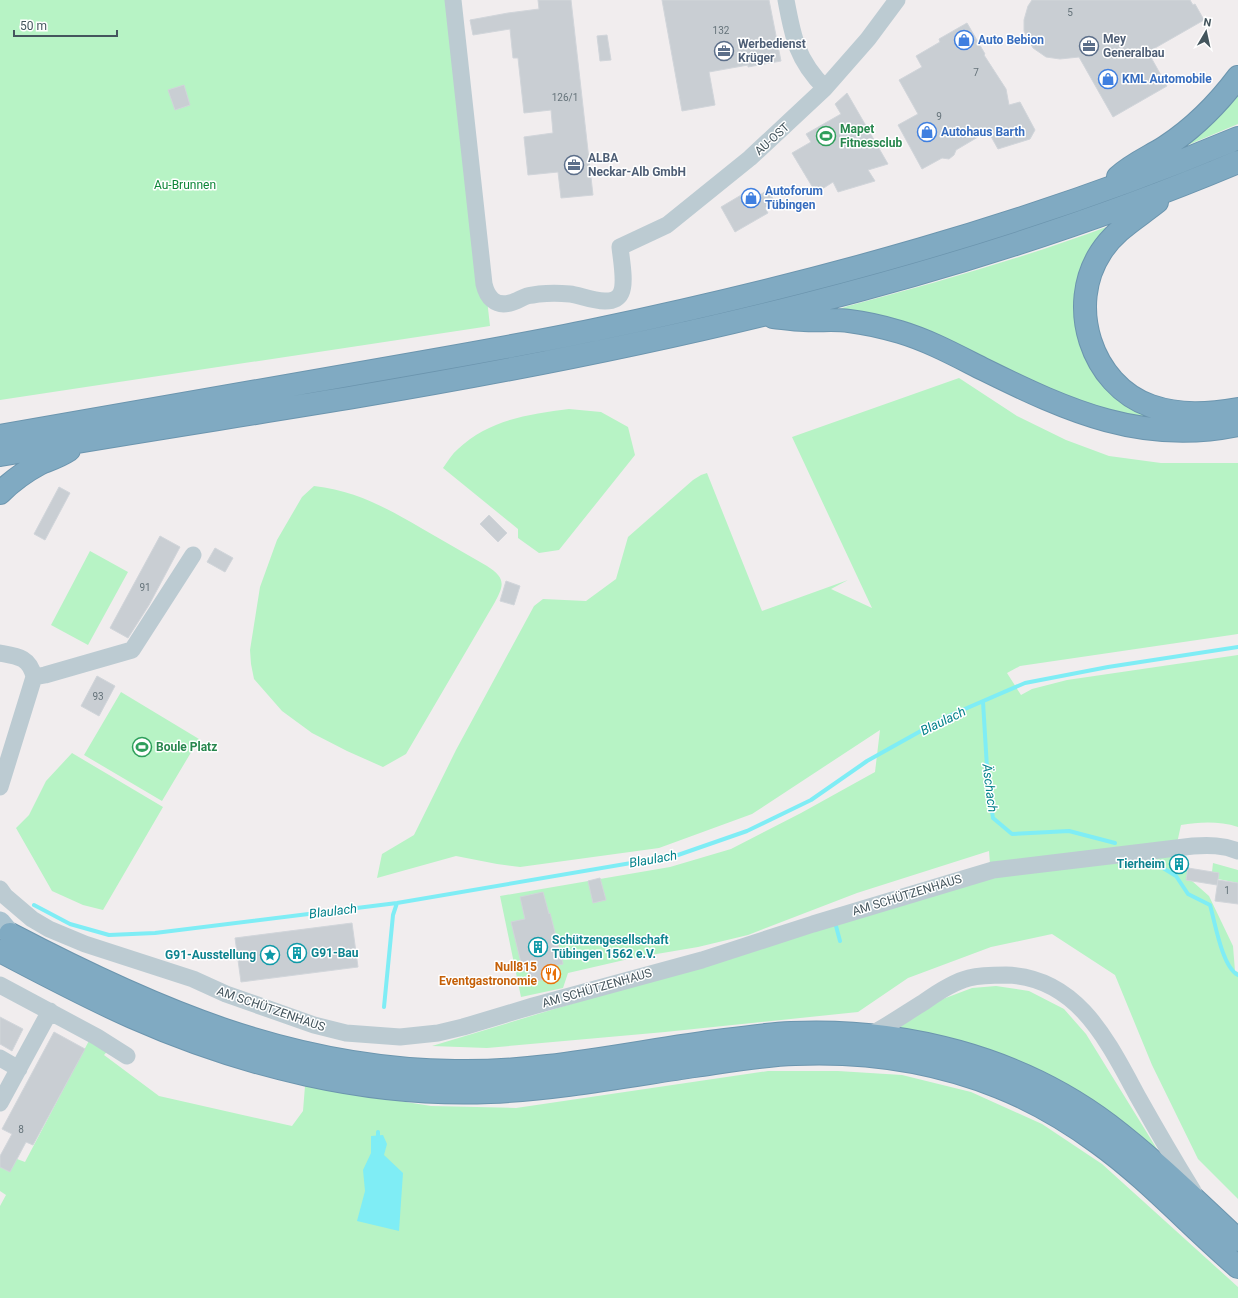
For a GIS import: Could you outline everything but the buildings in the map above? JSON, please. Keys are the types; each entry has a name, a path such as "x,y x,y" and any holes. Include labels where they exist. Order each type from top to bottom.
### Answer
{"highway":[{"path":"1104,190 1128,168 1164,148 1203,118 1238,77"},
{"path":"0,436 317,382 609,326 760,292 874,262 1001,225 1162,169 1238,138"},
{"path":"0,455 83,440 435,383 592,352 758,316 848,293 980,255 1085,221 1174,188 1238,162"},
{"path":"1174,188 1125,226 1108,243 1094,264 1086,290 1084,315 1092,348 1101,365 1111,378 1131,396 1150,405 1177,413 1200,413 1238,409"},
{"path":"758,316 803,320 849,321 875,325 900,332 951,352 1057,404 1106,421 1130,426 1178,430 1208,429 1238,425"},
{"path":"0,492 23,474 42,463 60,456 83,440"},
{"path":"2,934 122,990 206,1025 309,1054 381,1066 452,1072 487,1072 578,1063 695,1044 766,1035 821,1032 870,1035 911,1040 966,1054 1014,1070 1077,1104 1107,1123 1135,1145 1238,1240"},
{"path":"2,934 105,1005 136,1019 232,1055 304,1074 377,1086 451,1092 528,1090 604,1080 738,1059 794,1054 855,1055 892,1058 926,1064 965,1075 1001,1088 1035,1104 1098,1142 1126,1165 1238,1268"}],"street":[{"name":"AU-OST","path":"453,0 484,284 489,298 501,304 509,304 528,296 554,293 576,294 595,300 614,300 621,294 623,288 620,247 667,225 750,158 825,88 868,39 898,0"},
{"path":"786,0 794,40 800,55 813,76 825,88"},
{"path":"34,676 45,676 132,650 194,555"},
{"path":"0,653 13,655 25,660 32,667 34,676 0,786"},
{"name":"AM SCHÜTZENHAUS","path":"0,888 5,896 32,919 49,929 85,944 193,979 226,994 320,1026 361,1035 400,1037 438,1033 463,1027 533,1006 702,960 813,924 993,870 1193,846 1224,846 1238,851"},
{"path":"870,1035 951,985 969,978 991,975 1015,975 1034,979 1054,988 1089,1016 1104,1036 1170,1154 1204,1208"},
{"path":"0,985 50,1011 127,1056"},
{"path":"0,1103 50,1011"},
{"path":"0,1058 19,1069"}],"green space":[{"name":"Au-Brunnen","path":"0,0 453,0 490,326 0,400"},
{"path":"1238,88 1238,124 1176,150"},
{"path":"1109,226 1110,229 1077,322 1156,415 1155,421 1118,416 841,310 842,308 848,306 947,279 1012,259"},
{"path":"959,378 1017,416 1066,440 1109,456 1161,463 1238,463 1238,634 1020,666 1007,673 1021,695 1032,689 1067,680 1238,655 1238,827 1210,823 1181,825 1172,866 1188,869 1186,880 1192,881 1209,896 1233,946 1235,971 1238,972 1238,1199 1198,1159 1152,1065 1115,975 1052,934 991,947 908,978 858,1012 665,1032 487,1048 432,1046 991,877 989,851 857,893 748,935 698,947 633,958 568,973 563,988 521,997 500,896 670,867 731,849 801,813 875,772 880,730 752,814 659,848 520,867 456,856 377,878 382,854 414,835 456,750 534,606 543,599 586,601 616,579 628,537 693,480 701,475 707,473 762,611 848,580 831,589 872,608 792,437"},
{"path":"569,409 601,412 628,427 635,455 559,550 539,553 518,538 518,529 443,468 458,449 482,431 524,416"},
{"path":"314,486 329,488 357,496 408,520 487,566 498,574 502,582 495,602 406,754 383,767 312,733 282,711 254,679 250,650 260,587 277,540 302,497"},
{"path":"90,551 128,572 88,645 51,625"},
{"name":"Boule Platz","path":"121,692 199,739 162,801 84,755"},
{"path":"72,753 163,807 103,910 83,905 52,891 16,828 29,815 46,781"},
{"path":"1213,863 1238,870 1238,883 1218,879 1219,873 1212,872"},
{"path":"996,986 1029,991 1064,1009 1086,1034 1165,1162 1049,1077 983,1048 898,1028 935,1002 972,988"},
{"path":"92,1035 112,1046 104,1055 159,1096 292,1126 303,1111 305,1086 431,1106 516,1108 768,1071 838,1071 902,1075 971,1092 1042,1124 1102,1164 1238,1287 1238,1298 0,1298 0,1206 6,1195 0,1191 0,1167 17,1159 25,1162"}],"water":[{"path":"383,1135 387,1144 384,1155 403,1173 399,1231 357,1221 365,1191 363,1170 371,1153 371,1136"}],"waterway":[{"name":"Blaulach","path":"34,905 70,924 109,935 155,933 397,903 678,855 747,831 811,800 867,761 944,718 1025,683 1108,667 1238,647"},
{"name":"Äschach","path":"983,702 988,784 993,818 1012,834 1069,831 1115,843"},
{"name":"Äschach","path":"1150,860 1176,876 1188,894 1210,905 1223,954 1232,970 1238,975"},
{"path":"384,1007 393,915 397,903"},
{"path":"836,926 840,941"},
{"path":"378,1132 378,1140"}],"place":[{"name":"Auto Bebion","path":"964,40"},
{"name":"Mey Generalbau","path":"1089,46"},
{"name":"Werbedienst Krüger","path":"724,51"},
{"name":"KML Automobile","path":"1108,79"},
{"name":"Autohaus Barth","path":"927,132"},
{"name":"Mapet Fitnessclub","path":"826,136"},
{"name":"ALBA Neckar-Alb GmbH","path":"574,165"},
{"name":"Autoforum Tübingen","path":"751,198"},
{"name":"Boule Platz","path":"142,747"},
{"name":"Tierheim","path":"1179,864"},
{"name":"Schützengesellschaft Tübingen 1562 e.V.","path":"538,947"},
{"name":"G91-Bau","path":"297,953"},
{"name":"G91-Ausstellung","path":"270,955"},
{"name":"Null815 Eventgastronomie","path":"551,974"}]}
